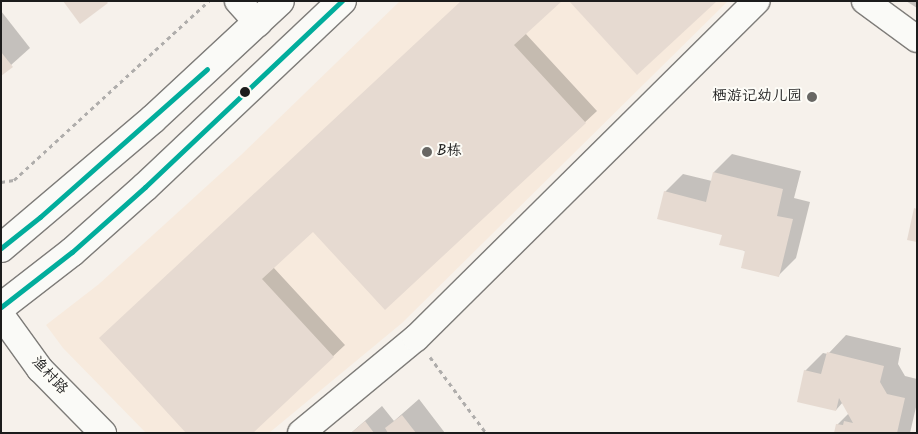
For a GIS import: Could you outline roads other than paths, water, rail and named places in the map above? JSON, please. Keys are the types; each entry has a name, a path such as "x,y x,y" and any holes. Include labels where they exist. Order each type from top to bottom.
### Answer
{"main road":[{"path":"1,248 153,119 280,1"},
{"path":"1,307 72,252 138,194 342,1"}],"street":[{"path":"238,1 258,23"},
{"path":"301,433 416,338 757,1"},
{"path":"865,1 917,39"},
{"name":"渔村路","path":"1,315 40,369 103,433"}],"place":[{"name":"栖游记幼儿园","path":"812,97"},
{"name":"B栋","path":"427,152"}]}
